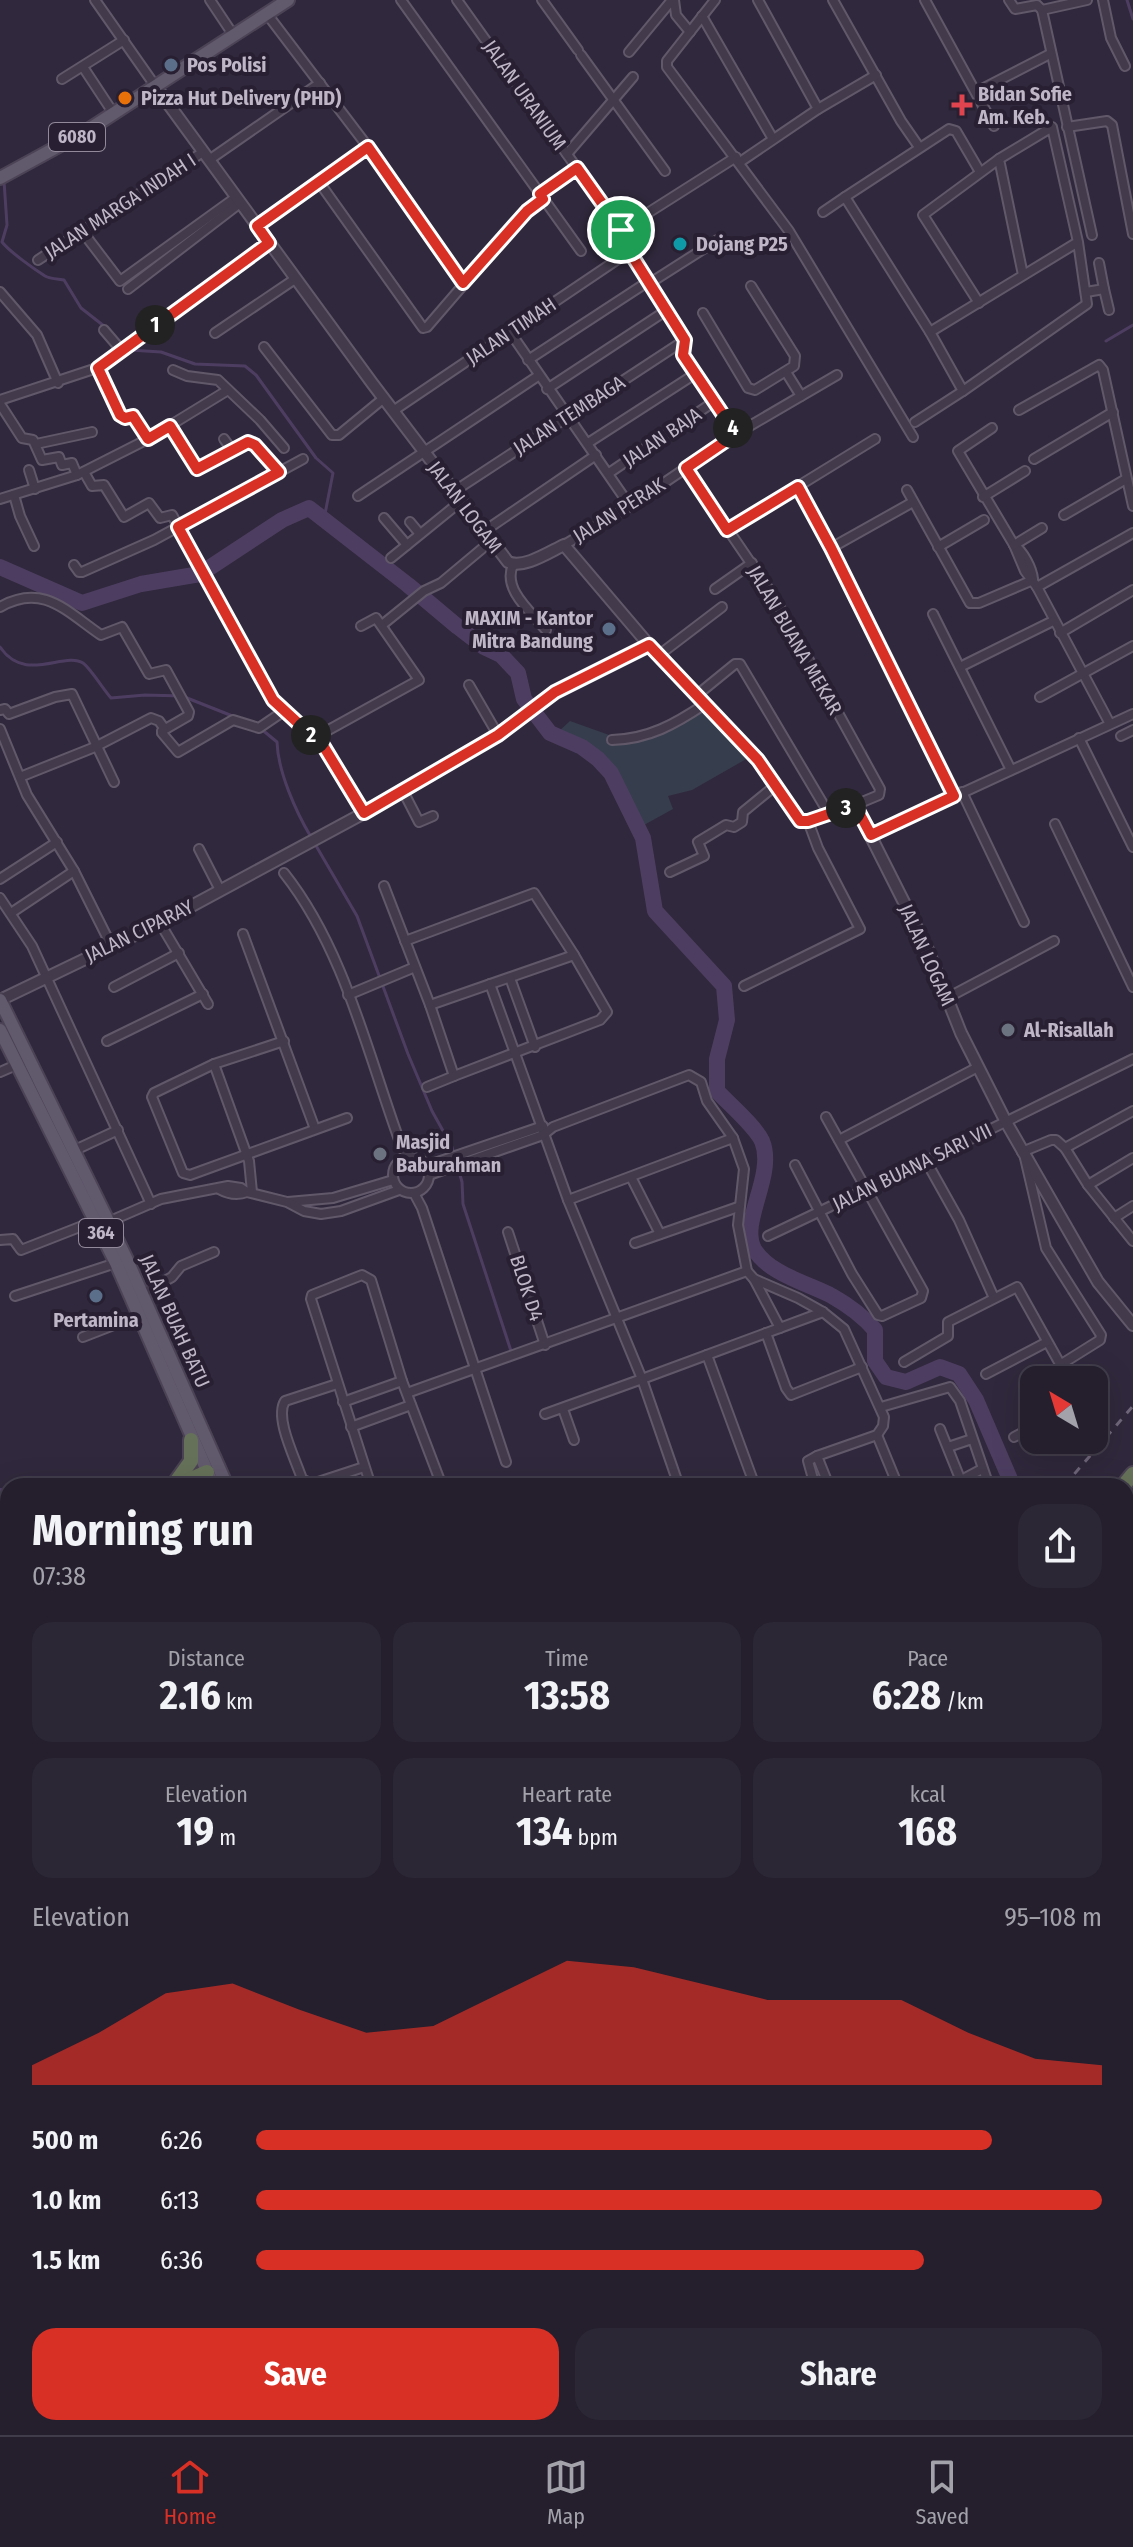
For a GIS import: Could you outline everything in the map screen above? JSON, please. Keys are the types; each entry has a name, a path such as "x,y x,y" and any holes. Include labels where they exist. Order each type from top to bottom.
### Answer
{"highway":[{"path":"179,1478 191,1461 191,1440"}],"main road":[{"name":"6080","path":"4,173 63,145 114,114 267,14 280,2"},
{"name":"JALAN BUAH BATU","path":"0,1000 75,1150 116,1263 136,1296 137,1316 191,1440 214,1478"},
{"name":"JALAN BUAH BATU","path":"0,1030 102,1222 214,1478"}],"street":[{"path":"95,0 124,40 152,89"},
{"path":"210,0 234,36"},
{"path":"401,0 581,251"},
{"name":"JALAN URANIUM","path":"457,0 621,230 621,238 685,340"},
{"path":"542,0 665,171"},
{"path":"673,0 676,15 690,32"},
{"path":"629,52 673,0"},
{"path":"715,0 665,63 789,231 913,437"},
{"path":"758,0 818,109"},
{"path":"833,0 919,147"},
{"path":"925,0 994,126"},
{"path":"1009,0 1018,10 1037,5 1042,10 1092,235"},
{"path":"1042,10 1087,0"},
{"path":"1103,0 1111,38 1125,66"},
{"path":"267,14 368,147 463,283"},
{"path":"702,16 773,139"},
{"path":"62,79 124,40"},
{"path":"976,92 1050,54"},
{"path":"83,67 114,114"},
{"path":"621,230 876,75"},
{"path":"567,154 633,77"},
{"name":"JALAN MARGA INDAH I","path":"38,260 320,83"},
{"name":"JALAN LOGAM","path":"152,89 206,156 486,537 513,565 564,545"},
{"path":"1067,127 1107,121 1112,125 1133,234"},
{"path":"915,422 1087,304 1078,242 1054,129 1049,128 999,159 923,215 979,303"},
{"path":"823,212 949,129 953,129 980,172"},
{"path":"257,226 368,147"},
{"path":"999,159 1023,275"},
{"path":"319,182 423,328 527,211 577,168"},
{"path":"845,197 930,332 963,391"},
{"path":"82,231 120,281 139,273 238,200"},
{"path":"528,360 719,239"},
{"path":"930,332 1078,242"},
{"path":"269,243 98,368 0,402 22,438 33,440 36,444 42,460 59,457 62,465 72,463 92,486 104,485 124,517 149,503 160,518 172,515 273,700 324,747 364,813 498,735 569,684 649,645"},
{"name":"JALAN TIMAH","path":"393,411 630,251"},
{"path":"1099,263 1109,310"},
{"path":"128,289 139,273"},
{"path":"215,333 295,279"},
{"path":"703,313 751,391 786,372 794,366 795,356 751,286"},
{"path":"1086,292 1104,289"},
{"path":"0,292 36,333 58,383"},
{"path":"547,389 667,310"},
{"path":"104,330 123,349"},
{"name":"JALAN BAJA","path":"510,332 630,506"},
{"path":"683,355 685,340"},
{"name":"JALAN TEMBAGA","path":"453,492 685,340"},
{"path":"677,345 736,434"},
{"path":"264,347 332,435 339,435 384,398"},
{"path":"1019,410 1099,365 1103,370 1133,506"},
{"path":"98,368 120,415 125,418 133,416 148,439"},
{"path":"173,370 190,377 215,379 284,448"},
{"path":"786,372 801,396"},
{"path":"588,443 695,374"},
{"name":"JALAN PERAK","path":"564,545 630,506 736,434 837,375"},
{"path":"358,496 538,376"},
{"path":"0,499 81,473 148,439 228,390"},
{"name":"JALAN BAJA","path":"609,473 715,401"},
{"path":"1034,459 1113,412"},
{"path":"170,426 197,469 245,443 255,445 279,472"},
{"path":"992,428 958,449 983,497 1030,568 1053,621 1110,724"},
{"path":"36,444 92,432"},
{"path":"224,439 232,450"},
{"path":"727,530 875,439"},
{"path":"382,625 420,594 441,583 486,537 596,455"},
{"path":"74,565 82,572 178,527 303,459"},
{"name":"JALAN BUANA MEKAR","path":"686,468 774,597 880,789 879,795 855,805"},
{"path":"29,470 35,489"},
{"path":"983,497 1025,471"},
{"path":"1064,515 1126,479"},
{"path":"798,487 1024,922"},
{"path":"907,490 972,604 1035,584 1133,533"},
{"path":"14,495 34,546"},
{"path":"391,558 460,502"},
{"path":"831,548 913,502"},
{"path":"384,518 407,545"},
{"path":"938,547 984,520"},
{"path":"410,522 420,534"},
{"path":"1014,545 1042,528"},
{"path":"564,545 649,645 758,760 794,817 808,821 855,805"},
{"path":"715,589 752,563"},
{"path":"513,565 509,572 513,589 546,630"},
{"path":"1060,633 1133,590"},
{"path":"0,607 14,599 35,596 63,608 101,635 122,627 149,674 166,670 189,714 162,731"},
{"path":"659,655 722,607"},
{"path":"933,614 1011,770"},
{"path":"314,738 418,681 375,617 361,626"},
{"path":"960,667 1053,621"},
{"path":"1040,697 1133,646"},
{"path":"612,740 634,740 662,730 701,700 735,664 740,664 829,814"},
{"path":"469,685 498,735"},
{"path":"0,710 5,709 9,714 72,694 114,782"},
{"path":"20,777 95,747 151,718 159,721 164,728 162,731 178,752 233,720 261,728 284,711"},
{"path":"871,835 1133,714"},
{"path":"0,729 34,808 74,871 111,945"},
{"path":"1121,736 1133,730"},
{"path":"1079,738 1133,847"},
{"path":"670,872 704,856 698,842 726,825 734,827 742,822 743,812 776,785"},
{"path":"403,791 419,822 433,816"},
{"name":"JALAN LOGAM","path":"855,805 928,950 978,1067 1023,1154 1098,1282 1133,1325"},
{"name":"JALAN CIPARAY","path":"0,1000 160,923 364,813"},
{"path":"744,986 860,929 818,848 808,821"},
{"path":"1055,824 1133,987"},
{"path":"0,879 57,842"},
{"path":"199,849 220,890"},
{"path":"11,913 74,871"},
{"path":"284,873 317,921 348,995 406,1158"},
{"path":"384,886 454,1076"},
{"path":"405,941 534,893 606,1009 605,1016 535,1047 427,1087"},
{"path":"0,898 28,938 47,976 151,1204"},
{"path":"160,923 208,1004"},
{"path":"243,934 315,1129"},
{"path":"947,998 1054,941"},
{"path":"114,987 179,953"},
{"path":"430,1005 574,955"},
{"path":"348,995 415,967"},
{"path":"510,978 535,1047"},
{"path":"490,984 543,1135 642,1379 676,1478"},
{"path":"107,1041 203,994"},
{"path":"284,1041 214,1064 158,1089 152,1097 185,1175 347,1118"},
{"name":"JALAN BUANA SARI VII","path":"768,1236 1133,1059"},
{"path":"214,1064 247,1154 252,1176 245,1192"},
{"path":"0,1072 16,1065"},
{"path":"839,1140 978,1067"},
{"path":"428,1170 451,1168 543,1135 553,1127 689,1075 701,1082 707,1101 733,1138 744,1169 738,1207 740,1241 747,1271 780,1328"},
{"path":"1065,1148 1132,1115"},
{"path":"826,1117 867,1189"},
{"path":"428,1170 448,1157 540,1125 553,1127"},
{"path":"75,1150 118,1130"},
{"path":"568,1200 733,1138"},
{"path":"904,1362 948,1336 948,1322 1019,1288 1060,1365 1100,1340 1101,1335 1046,1248 1023,1154 1056,1140 1133,1241"},
{"path":"399,1190 393,1180 394,1168 406,1158 422,1160 428,1170 428,1181 417,1192"},
{"path":"1088,1185 1133,1158"},
{"path":"926,1161 959,1220 994,1298"},
{"name":"JALAN BUANA SARI VII","path":"795,1165 873,1309 882,1316 921,1298 923,1291 867,1189"},
{"path":"631,1177 660,1234"},
{"path":"287,1202 333,1198 393,1180"},
{"path":"0,1240 13,1239 21,1250 188,1192 245,1192 321,1214 341,1211 399,1190 417,1192"},
{"path":"417,1192 506,1462"},
{"path":"1114,1218 1133,1206"},
{"path":"635,1243 738,1207"},
{"name":"BLOK D4","path":"508,1232 545,1345"},
{"path":"136,1296 172,1277 181,1266 214,1252"},
{"path":"15,1296 116,1263"},
{"path":"407,1393 747,1271"},
{"path":"368,1478 311,1299 312,1295 362,1275 371,1280 402,1381 439,1478"},
{"path":"754,1279 798,1298 844,1329 881,1407 883,1426 877,1435 808,1461 813,1478"},
{"path":"545,1414 823,1312"},
{"path":"83,1337 137,1316"},
{"path":"766,1333 791,1395 862,1367"},
{"path":"986,1374 1047,1342"},
{"path":"707,1355 752,1478"},
{"path":"343,1402 402,1381"},
{"path":"302,1478 281,1419 281,1408 285,1401 337,1384"},
{"path":"881,1407 950,1387 960,1401 986,1478"},
{"path":"351,1427 411,1405"},
{"path":"563,1409 574,1440"},
{"path":"940,1429 960,1478"},
{"path":"1014,1437 1020,1434"},
{"path":"877,1435 895,1478"},
{"path":"948,1447 972,1439"},
{"path":"817,1456 826,1478"},
{"path":"330,1478 364,1467"},
{"path":"966,1478 982,1469"}],"shaded area":[{"path":"700,709 748,758 692,790 668,796 673,809 644,825 604,758 558,732 570,721 612,736 643,736"}],"waterway":[{"path":"1127,0 1133,19"},
{"path":"4,181 7,225 2,242 45,276 64,280 81,308 104,326"},
{"path":"1106,341 1133,325"},
{"path":"130,350 161,352 195,364 245,366 256,375 316,458 333,473 324,519"},
{"path":"0,567 82,603 141,584 200,574 282,520 309,508 484,647 501,655 518,673 524,699 550,733 582,747 611,773 643,838 655,911 724,986 727,1020 717,1059 717,1091 754,1129 762,1141 765,1154 765,1168 751,1226 754,1249 769,1265 832,1296 865,1320 875,1330 875,1361 886,1377 906,1382 940,1367 959,1374 976,1400 1010,1478"},
{"path":"0,647 10,658 21,663 32,665 75,660 83,663 111,698 182,696 235,717"},
{"path":"260,728 277,742 289,791 311,837"},
{"path":"315,844 357,916 408,1054 432,1111 452,1147 462,1182 463,1204 511,1351"}],"railway":[{"path":"1071,1478 1133,1406"}],"place":[{"name":"Pos Polisi","path":"171,65"},
{"name":"Pizza Hut Delivery (PHD)","path":"125,98"},
{"name":"Bidan Sofie Am. Keb.","path":"962,105"},
{"name":"Dojang P25","path":"680,244"},
{"name":"MAXIM - Kantor Mitra Bandung","path":"609,629"},
{"name":"Al-Risallah","path":"1008,1030"},
{"name":"Masjid Baburahman","path":"380,1154"},
{"name":"Pertamina","path":"96,1296"}],"route":[{"path":"368,147 463,283 527,211 543,199 540,194 577,168 621,230 621,238 685,340 683,355 736,434 686,468 727,530 798,487 954,796 871,835 855,805 800,821 794,817 758,760 649,645 555,692 498,735 364,813 324,747 273,700 178,527 279,472 255,445 248,442 197,469 170,426 148,439 133,416 125,418 120,415 98,368 269,243 257,226 368,147"}]}
